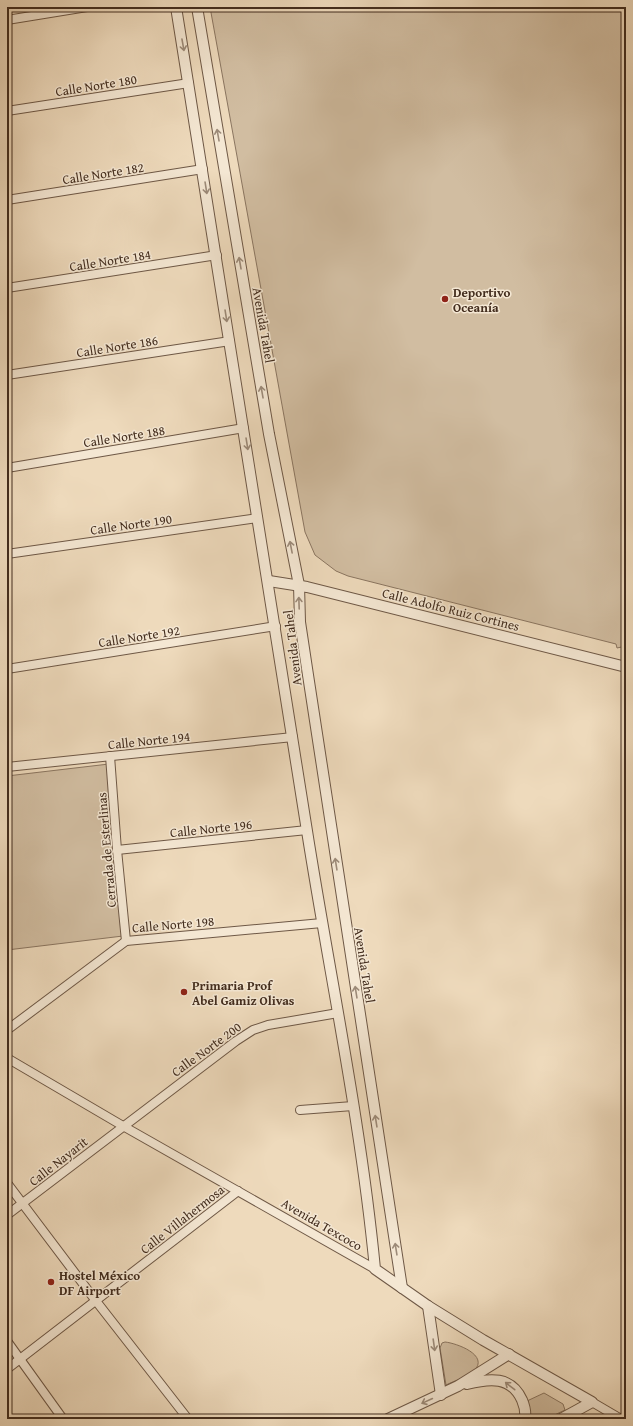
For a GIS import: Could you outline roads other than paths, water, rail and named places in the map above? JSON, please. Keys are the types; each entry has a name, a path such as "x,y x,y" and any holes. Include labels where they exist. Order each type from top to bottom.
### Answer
{"street":[{"path":"7,20 87,7"},
{"name":"Avenida Tahel","path":"176,7 269,581 307,830 353,1106 375,1269"},
{"name":"Avenida Tahel","path":"197,7 269,434 299,585 300,622 402,1288"},
{"name":"Calle Norte 180","path":"7,111 189,83"},
{"name":"Calle Norte 182","path":"7,200 203,169"},
{"name":"Calle Norte 184","path":"7,288 217,255"},
{"name":"Calle Norte 186","path":"7,375 230,341"},
{"name":"Calle Norte 188","path":"7,468 244,428"},
{"name":"Calle Norte 190","path":"7,554 258,518"},
{"name":"Calle Adolfo Ruiz Cortines","path":"269,581 299,585 626,666"},
{"name":"Calle Norte 192","path":"7,669 276,626"},
{"name":"Calle Norte 194","path":"7,767 293,737"},
{"name":"Cerrada de Esterlinas","path":"110,756 126,941"},
{"name":"Calle Norte 196","path":"117,850 307,830"},
{"name":"Calle Norte 198","path":"7,1030 126,941 322,923"},
{"name":"Calle Norte 200","path":"123,1126 236,1041 253,1030 268,1025 338,1013"},
{"name":"Avenida Texcoco","path":"7,1058 123,1126 375,1269 428,1306 621,1419"},
{"path":"300,1110 353,1106"},
{"name":"Calle Nayarit","path":"7,1215 123,1126"},
{"path":"7,1183 188,1419"},
{"name":"Calle Villahermosa","path":"7,1369 238,1191"},
{"path":"428,1306 441,1395"},
{"path":"7,1342 63,1419"},
{"path":"388,1419 458,1386 509,1354"},
{"path":"458,1386 496,1379 505,1382 513,1386 520,1395 526,1414 525,1419"},
{"path":"561,1419 592,1402"}],"place":[{"name":"Deportivo Oceanía","path":"445,299"},
{"name":"Primaria Prof Abel Gamiz Olivas","path":"184,992"},
{"name":"Hostel México DF Airport","path":"51,1282"}]}
